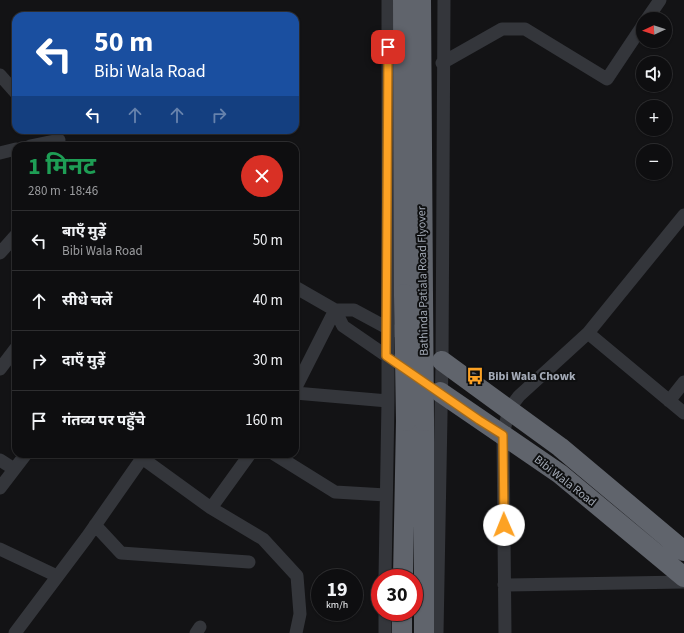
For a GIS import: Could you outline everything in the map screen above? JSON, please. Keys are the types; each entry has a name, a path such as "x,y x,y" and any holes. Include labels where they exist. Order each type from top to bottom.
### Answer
{"highway":[{"name":"Bathinda Patiala Road Flyover","path":"403,0 406,421 403,569"},
{"name":"Bathinda Patiala Road Flyover","path":"421,0 424,633"},
{"path":"442,361 560,447 684,551"},
{"name":"Bibi Wala Road","path":"440,392 560,474 684,577"},
{"path":"402,621 402,633"}],"street":[{"path":"385,569 388,401 386,356 388,0"},
{"path":"437,633 440,392 442,361 442,63 444,0"},
{"path":"652,12 660,0"},
{"path":"442,63 502,29 525,28 606,79 636,35"},
{"path":"0,75 12,88"},
{"path":"44,142 58,138"},
{"path":"0,153 12,150"},
{"path":"505,633 503,435 509,409 519,396 588,332 683,217"},
{"path":"0,253 12,240"},
{"path":"299,289 335,310 354,310 387,327 442,361"},
{"path":"335,310 343,326 440,392"},
{"path":"299,381 335,310"},
{"path":"588,332 684,413"},
{"path":"0,369 12,353"},
{"path":"669,401 684,382"},
{"path":"299,393 388,401"},
{"path":"0,488 23,458"},
{"path":"15,633 95,525 142,458"},
{"path":"146,458 212,508 262,539 297,576 300,614 296,633"},
{"path":"212,508 247,458"},
{"path":"281,458 336,492 386,495"},
{"path":"0,460 14,469"},
{"path":"95,525 121,553 249,562"},
{"path":"0,549 56,576"},
{"path":"504,585 684,582"},
{"path":"385,621 385,633"}],"place":[{"name":"Bibi Wala Chowk","path":"475,376"}],"route":[{"path":"388,47 389,141 386,356 503,435 504,525"}]}
